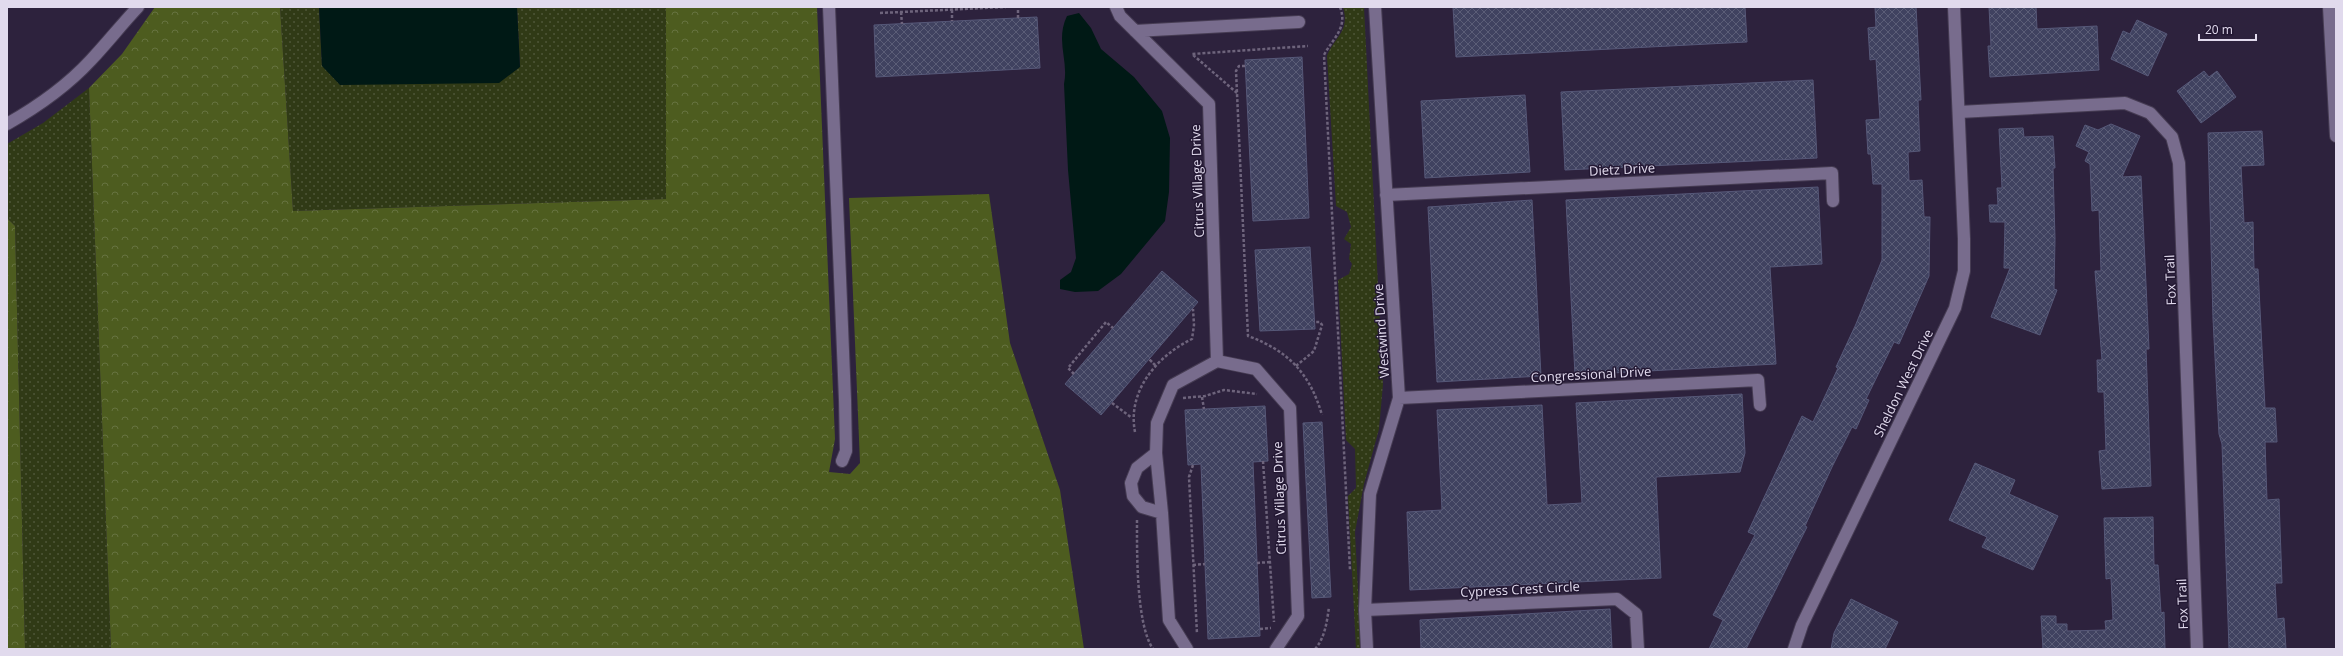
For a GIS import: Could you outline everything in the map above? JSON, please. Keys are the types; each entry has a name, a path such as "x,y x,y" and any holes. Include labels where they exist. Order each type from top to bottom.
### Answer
{"street":[{"path":"7,124 26,113 60,89 90,61 131,12 138,7"},
{"path":"829,7 845,400 846,451 842,461"},
{"name":"Citrus Village Drive","path":"1116,7 1120,16 1209,104 1217,361 1256,369 1290,408 1298,616 1276,649"},
{"name":"Westwind Drive","path":"1367,649 1366,610 1370,494 1399,398 1375,7"},
{"name":"Sheldon West Drive","path":"1794,649 1802,625 1955,308 1964,271 1954,7"},
{"path":"2329,7 2336,136"},
{"path":"1135,31 1299,22"},
{"name":"Fox Trail","path":"1959,112 2124,103 2150,113 2172,137 2179,163 2197,649"},
{"name":"Dietz Drive","path":"1386,195 1832,173 1833,201"},
{"path":"1187,649 1169,620 1162,513 1156,453 1157,422 1173,385 1217,361"},
{"name":"Congressional Drive","path":"1399,398 1758,380 1760,406"},
{"path":"1156,453 1137,468 1132,482 1133,496 1142,507 1162,513"},
{"name":"Cypress Crest Circle","path":"1366,610 1617,599 1636,614 1638,649"}],"path":[{"path":"880,13 1006,7"},
{"path":"1018,7 1018,18"},
{"path":"1340,7 1343,23 1340,33 1332,40 1324,55 1350,578"},
{"path":"952,10 952,21"},
{"path":"901,12 902,24"},
{"path":"1237,93 1192,54 1308,46"},
{"path":"1245,66 1239,66 1236,71 1248,336 1266,343 1303,373 1316,395 1322,415"},
{"path":"1135,432 1132,418 1134,405 1142,385 1155,365 1174,348 1192,339 1194,325 1193,309"},
{"path":"1074,374 1068,368 1106,322 1113,328"},
{"path":"1296,366 1314,351 1322,325 1320,322 1314,322"},
{"path":"1152,362 1149,359 1155,365"},
{"path":"1181,398 1202,397 1224,390 1251,395 1262,394"},
{"path":"1202,397 1204,410"},
{"path":"1112,402 1132,418"},
{"path":"1260,629 1275,628 1263,461"},
{"path":"1193,465 1189,477 1197,640"},
{"path":"1137,514 1138,569 1142,624 1153,649"},
{"path":"1257,562 1270,562"},
{"path":"1193,565 1205,564"},
{"path":"1316,649 1326,625 1329,607"}],"green space":[{"path":"155,7 280,7 293,211 666,199 666,7 817,7 835,439 829,472 850,474 860,463 849,198 989,194 1010,343 1060,490 1084,649 111,649 89,88 122,54"},
{"path":"280,7 319,7 322,66 520,67 517,7 666,7 666,199 293,211"},
{"path":"1343,7 1364,7 1383,384 1379,429 1364,484 1355,532 1361,649 1356,649 1348,496 1356,488 1355,449 1346,440 1338,280 1349,274 1352,264 1349,259 1351,244 1344,239 1351,227 1347,212 1336,206 1327,56 1341,33 1345,22"},
{"path":"89,88 111,649 25,649 15,226 7,218 7,144 43,123"},
{"path":"7,218 15,226 25,649 7,649"}],"shaded area":[{"path":"319,7 517,7 520,67 499,83 340,85 322,66"},
{"path":"1079,13 1091,28 1101,49 1134,77 1162,111 1170,138 1169,192 1165,221 1121,274 1098,291 1075,292 1060,289 1060,280 1071,272 1076,258 1068,170 1064,84 1065,67 1062,34 1067,16"}],"building":[{"path":"1453,7 1745,7 1747,42 1456,57"},
{"path":"1875,7 1916,7 1921,100 1918,100 1920,151 1908,152 1909,181 1922,180 1924,217 1930,217 1929,276 1899,344 1894,342 1866,399 1869,400 1856,429 1852,427 1805,526 1807,527 1746,649 1709,649 1723,620 1713,615 1755,535 1748,532 1802,416 1813,422 1838,368 1836,367 1856,324 1882,260 1882,184 1873,184 1871,154 1868,154 1866,120 1880,119 1876,59 1870,60 1868,28 1876,27"},
{"path":"1989,7 2036,7 2037,29 2097,26 2099,70 1990,77 1988,46 1991,46"},
{"path":"1037,17 1040,68 876,77 874,25"},
{"path":"2137,20 2167,34 2148,76 2111,59 2123,31 2130,34"},
{"path":"1302,57 1309,218 1253,221 1245,60"},
{"path":"2204,71 2209,77 2217,71 2236,97 2201,123 2177,91"},
{"path":"1813,80 1817,158 1565,170 1561,92"},
{"path":"1525,95 1530,172 1425,178 1421,101"},
{"path":"2111,124 2140,136 2122,177 2141,176 2149,349 2146,349 2151,486 2102,489 2099,451 2106,450 2104,392 2098,392 2097,360 2102,360 2095,271 2101,271 2099,210 2092,211 2090,164 2085,161 2089,152 2076,146 2085,125 2098,130"},
{"path":"2023,128 2024,137 2053,136 2055,168 2053,168 2055,239 2054,289 2057,290 2040,335 1991,317 2010,268 2004,268 2005,222 1990,222 1989,205 1998,205 1997,188 2002,188 1999,129"},
{"path":"2262,131 2264,165 2241,166 2244,223 2253,222 2254,269 2258,269 2265,408 2275,408 2277,442 2265,442 2267,500 2279,499 2282,583 2275,583 2277,619 2284,618 2286,649 2229,649 2222,444 2219,434 2213,319 2208,133"},
{"path":"1818,187 1822,264 1770,267 1776,364 1575,375 1566,200"},
{"path":"1532,200 1541,376 1437,382 1428,207"},
{"path":"1310,247 1315,329 1260,331 1255,250"},
{"path":"1162,271 1198,302 1101,415 1065,384"},
{"path":"1742,394 1745,453 1740,472 1656,477 1661,578 1410,590 1407,512 1442,510 1437,410 1542,405 1547,505 1582,503 1576,403"},
{"path":"1265,406 1268,461 1253,462 1260,636 1208,639 1201,464 1188,465 1185,410"},
{"path":"1322,422 1331,597 1312,598 1303,423"},
{"path":"1975,463 2015,480 2009,494 2058,516 2033,570 1982,547 1987,537 1949,520"},
{"path":"2153,517 2154,565 2158,565 2161,613 2164,612 2165,649 2043,649 2041,616 2056,616 2056,624 2067,624 2067,631 2106,630 2105,621 2113,620 2111,578 2106,579 2104,518"},
{"path":"1851,599 1898,622 1885,649 1831,649 1834,633"},
{"path":"1610,609 1612,649 1421,649 1420,620"}]}
